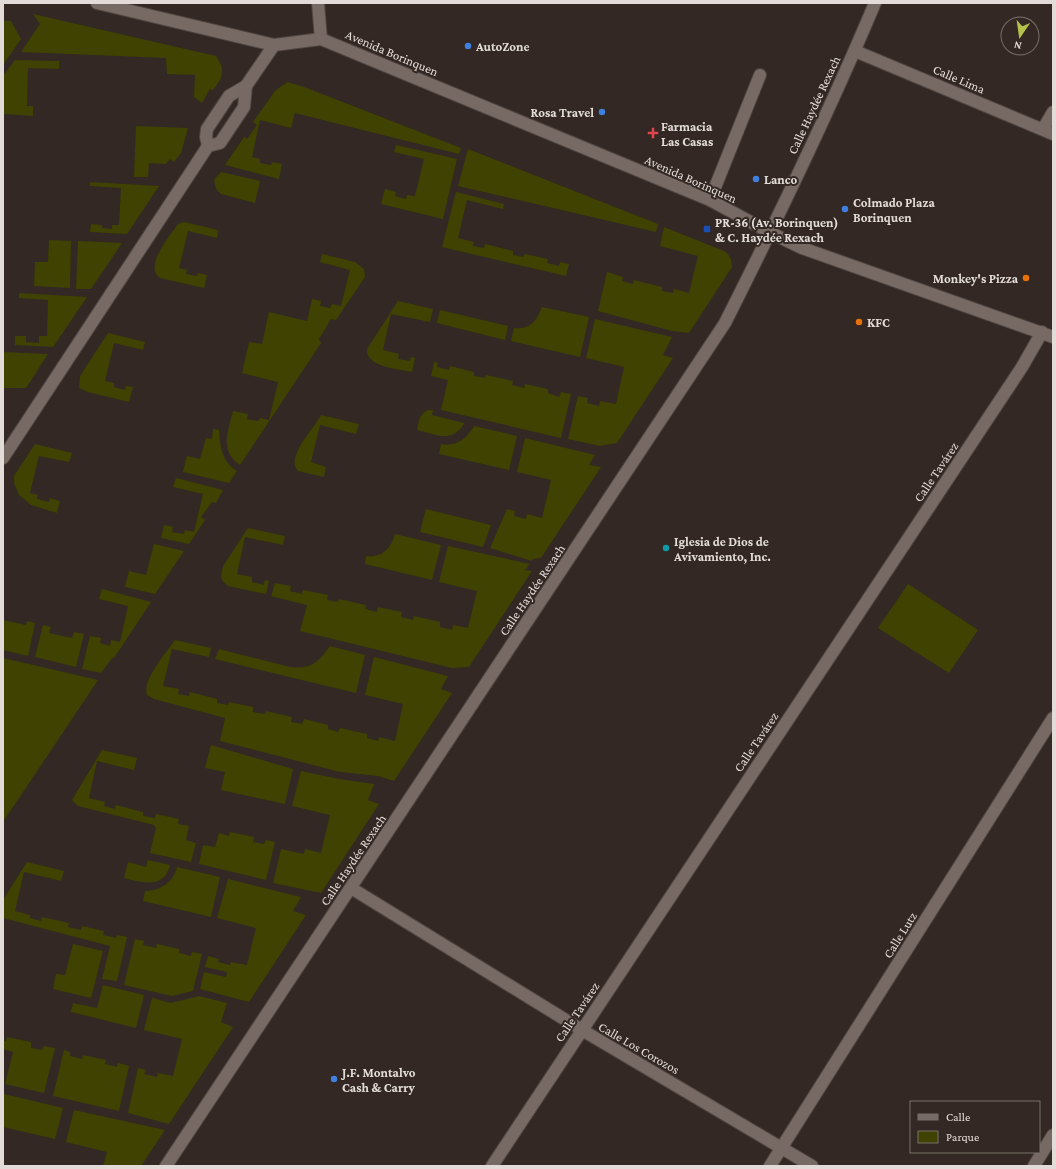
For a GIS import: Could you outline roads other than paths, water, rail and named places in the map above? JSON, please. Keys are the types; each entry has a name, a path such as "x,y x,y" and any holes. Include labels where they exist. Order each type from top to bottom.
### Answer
{"street":[{"path":"97,3 274,45 321,39 318,3"},
{"name":"Calle Haydée Rexach","path":"166,1166 725,323 771,233 855,51 874,3"},
{"name":"Avenida Borinquen","path":"321,39 710,200 802,248 1053,337"},
{"path":"208,146 206,137 207,129 229,96 246,86 274,45"},
{"name":"Calle Lima","path":"855,51 1048,131"},
{"path":"710,200 760,75"},
{"path":"3,458 208,146 220,143 234,125 244,107 246,86"},
{"path":"1048,131 1053,112"},
{"name":"Calle Tavárez","path":"492,1166 1022,368 1042,332"},
{"name":"Calle Lutz","path":"770,1166 1053,718"},
{"name":"Calle Los Corozos","path":"351,888 582,1030 812,1166"},
{"path":"1034,1166 1053,1135"}],"place":[{"name":"AutoZone","path":"468,46"},
{"name":"Rosa Travel","path":"602,112"},
{"name":"Farmacia Las Casas","path":"653,133"},
{"name":"Lanco","path":"756,179"},
{"name":"Colmado Plaza Borinquen","path":"845,209"},
{"name":"PR-36 (Av. Borinquen) & C. Haydée Rexach","path":"707,229"},
{"name":"Monkey's Pizza","path":"1026,278"},
{"name":"KFC","path":"859,322"},
{"name":"Iglesia de Dios de Avivamiento, Inc.","path":"666,548"},
{"name":"J.F. Montalvo Cash & Carry","path":"334,1079"}]}
